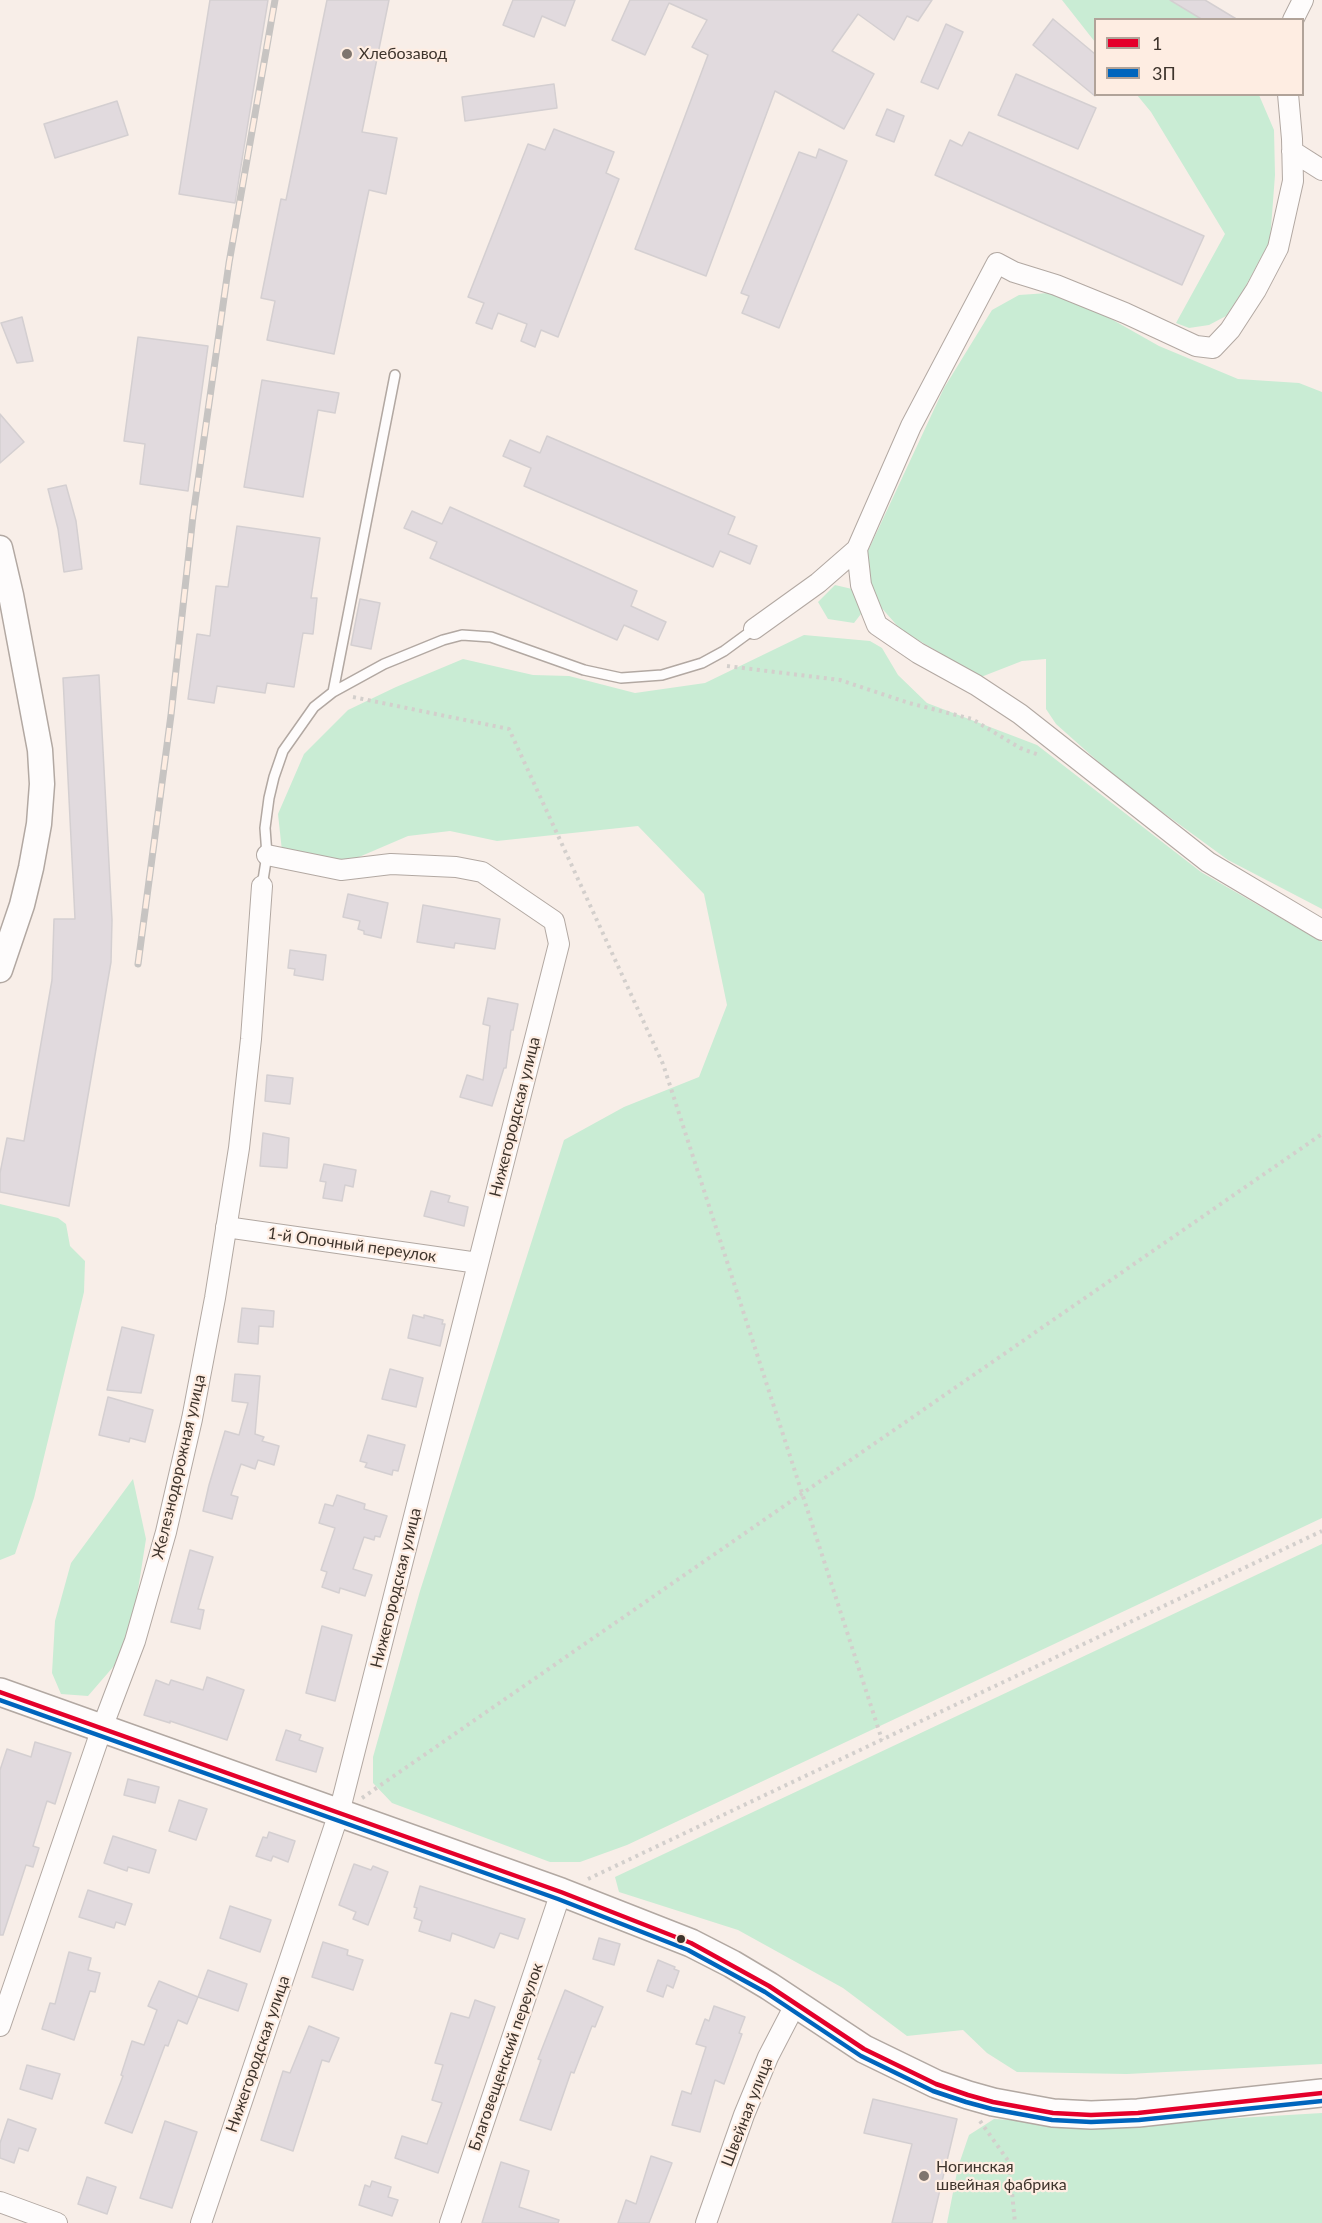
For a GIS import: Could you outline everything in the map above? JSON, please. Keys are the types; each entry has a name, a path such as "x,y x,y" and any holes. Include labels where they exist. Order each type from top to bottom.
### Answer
{"main road":[{"path":"0,1692 561,1892 690,1943 732,1964 796,2003 864,2049 936,2084 993,2102 1053,2113 1091,2115 1138,2113 1322,2093"}],"street":[{"path":"1294,18 1303,0"},
{"path":"754,629 818,583 857,549 911,426 997,263 1014,272 1056,285 1125,313 1196,346 1213,348 1230,330 1256,290 1278,248 1293,181 1288,96"},
{"path":"1292,151 1322,170"},
{"path":"0,548 40,750 42,784 39,824 31,868 22,905 0,970"},
{"path":"857,549 861,585 877,625 918,653 976,685 1020,714 1208,862 1322,930"},
{"name":"Нижегородская улица","path":"201,2223 339,1814 559,944 554,921 482,872 456,867 391,864 341,870 267,855"},
{"name":"Железнодорожная улица","path":"0,2026 102,1728 135,1641 166,1532 192,1419 215,1298 239,1149 251,1039 262,886"},
{"name":"1-й Опочный переулок","path":"226,1227 478,1263"},
{"name":"Благовещенский переулок","path":"450,2223 561,1892"},
{"name":"Швейная улица","path":"706,2223 744,2115 768,2057 796,2003"},
{"path":"0,2202 57,2223"}],"lane":[{"path":"333,692 395,375"},
{"path":"262,886 267,855 265,828 269,798 283,751 314,707 333,692 384,664 443,640 462,635 491,637 584,670 621,678 662,675 702,663 724,651 754,629"}],"path":[{"path":"702,663 840,680 909,703 972,719 1020,748 1041,755"},
{"path":"333,692 508,729 663,1065 882,1740"},
{"path":"339,1814 1322,1134"},
{"path":"561,1892 1322,1531"},
{"path":"976,2116 1009,2162 1015,2223"}],"green space":[{"path":"1062,0 1170,0 1201,18 1094,18 1094,41"},
{"path":"1138,96 1259,96 1274,130 1275,175 1270,241 1243,291 1226,316 1209,325 1189,328 1176,323 1225,234 1151,112"},
{"path":"1048,293 1090,307 1159,346 1238,379 1299,383 1322,392 1322,909 1228,860 1120,781 1056,724 1046,709 1046,659 1022,661 981,677 901,630 879,605 866,579 868,551 944,388 992,310 1019,295"},
{"path":"835,585 852,589 864,610 854,623 828,619 818,602"},
{"path":"804,635 870,641 882,648 898,675 927,703 1037,745 1201,872 1322,942 1322,1518 627,1845 580,1862 550,1862 392,1803 373,1783 373,1757 420,1591 564,1140 624,1107 699,1077 727,1005 704,894 638,826 497,841 450,831 408,836 352,860 318,861 282,851 278,814 304,754 348,710 463,659 533,675 569,676 635,693 705,683"},
{"path":"0,1204 58,1218 66,1224 70,1246 85,1261 84,1292 34,1498 15,1554 0,1560"},
{"path":"133,1479 146,1539 135,1609 120,1659 88,1696 61,1694 52,1673 55,1621 71,1563"},
{"path":"1322,1544 1322,2064 1127,2074 1017,2072 987,2053 963,2030 907,2036 843,1988 738,1930 619,1892 615,1877"},
{"path":"1322,2113 1322,2223 947,2223 958,2167 969,2135 994,2119 1104,2126"}],"building":[{"path":"210,0 268,0 235,203 179,194"},
{"path":"327,0 389,0 362,132 397,138 386,194 369,190 334,354 267,340 275,301 261,298 281,199 286,200"},
{"path":"513,0 575,0 565,26 542,16 534,37 503,25"},
{"path":"630,0 932,0 918,21 907,16 894,40 858,14 832,51 874,74 844,129 775,91 706,276 635,249 708,55 692,47 707,20 669,3 645,55 612,40"},
{"path":"1170,0 1205,0 1235,18 1200,18"},
{"path":"1053,19 1094,53 1094,95 1033,45"},
{"path":"946,24 963,32 938,89 921,82"},
{"path":"1016,74 1096,108 1078,149 998,115"},
{"path":"554,84 557,108 465,121 462,97"},
{"path":"117,101 128,135 55,158 44,124"},
{"path":"887,109 904,116 894,142 876,135"},
{"path":"554,129 614,152 606,173 619,179 558,337 541,330 535,347 521,341 527,324 498,313 492,329 476,323 484,303 468,297 528,144 545,150"},
{"path":"969,132 1204,236 1182,285 935,175 950,140 962,146"},
{"path":"819,149 847,161 779,328 742,313 749,296 741,293 799,152 816,158"},
{"path":"22,317 33,361 17,363 1,323"},
{"path":"138,337 208,346 188,491 140,484 145,444 124,441"},
{"path":"262,380 339,393 335,413 318,410 303,497 244,487"},
{"path":"0,414 24,442 0,463"},
{"path":"547,436 735,517 728,534 757,546 750,564 720,551 713,567 524,486 531,468 503,456 510,440 540,453"},
{"path":"66,485 76,521 82,569 64,572 58,529 48,489"},
{"path":"450,507 637,591 631,606 666,622 658,640 624,625 617,640 430,558 437,542 404,528 412,511 442,524"},
{"path":"237,526 320,538 311,598 317,598 313,634 303,633 294,687 267,683 265,693 217,686 214,703 188,699 197,634 210,636 216,586 228,587"},
{"path":"360,599 380,603 371,649 351,645"},
{"path":"99,675 112,920 111,962 69,1206 0,1192 0,1173 7,1138 24,1141 52,980 54,919 75,919 63,678"},
{"path":"348,894 388,903 381,938 364,934 364,931 358,929 360,921 343,917"},
{"path":"423,905 500,919 495,949 455,943 454,948 417,942"},
{"path":"290,950 326,955 323,980 294,975 295,969 288,968"},
{"path":"488,998 518,1004 513,1030 511,1030 506,1068 504,1068 492,1106 460,1097 467,1075 483,1080 490,1026 483,1024"},
{"path":"267,1075 293,1078 290,1104 265,1101"},
{"path":"263,1133 289,1138 287,1168 260,1166"},
{"path":"324,1164 356,1170 353,1187 345,1185 342,1201 323,1198 326,1182 320,1181"},
{"path":"431,1191 450,1196 448,1202 468,1207 464,1226 424,1216"},
{"path":"242,1308 274,1311 273,1327 259,1326 258,1344 238,1342"},
{"path":"413,1315 424,1318 424,1315 443,1320 442,1324 445,1324 440,1346 408,1338"},
{"path":"122,1327 154,1335 141,1393 107,1390"},
{"path":"390,1369 423,1378 416,1407 382,1399"},
{"path":"235,1374 260,1376 255,1434 264,1437 262,1441 279,1446 274,1465 258,1460 255,1469 241,1464 231,1495 238,1497 232,1519 203,1511 225,1431 239,1435 248,1403 232,1401"},
{"path":"108,1397 153,1410 145,1442 130,1438 129,1442 99,1435"},
{"path":"368,1435 405,1445 398,1471 393,1470 392,1475 365,1467 367,1463 360,1461"},
{"path":"337,1495 365,1504 364,1509 387,1516 380,1537 375,1536 374,1540 364,1537 353,1569 372,1575 365,1596 340,1588 339,1593 322,1587 327,1572 321,1570 335,1528 319,1523 325,1504 333,1506"},
{"path":"190,1550 213,1557 198,1609 204,1610 200,1629 171,1622"},
{"path":"322,1626 352,1635 335,1701 306,1693"},
{"path":"207,1677 244,1690 227,1740 144,1715 156,1680 169,1685 171,1680 203,1690"},
{"path":"286,1730 301,1735 299,1740 323,1748 316,1772 276,1760"},
{"path":"35,1742 71,1753 55,1804 47,1801 33,1846 39,1848 33,1867 26,1865 3,1935 0,1935 0,1770 7,1749 31,1757"},
{"path":"128,1779 159,1787 155,1803 124,1795"},
{"path":"179,1800 207,1809 196,1840 169,1831"},
{"path":"269,1832 295,1841 288,1862 273,1856 271,1861 256,1856 263,1837 267,1838"},
{"path":"113,1836 156,1850 149,1873 128,1867 127,1871 104,1863"},
{"path":"354,1864 371,1870 373,1866 388,1872 368,1925 353,1919 356,1912 339,1905"},
{"path":"420,1886 525,1919 518,1939 500,1933 494,1948 452,1933 450,1941 419,1931 422,1921 414,1918 417,1908 414,1907"},
{"path":"88,1890 132,1904 125,1925 116,1922 114,1928 79,1917"},
{"path":"230,1906 271,1920 260,1952 220,1938"},
{"path":"599,1938 620,1944 614,1965 593,1959"},
{"path":"323,1942 348,1950 347,1955 363,1960 353,1990 312,1977"},
{"path":"69,1952 91,1958 88,1970 100,1973 95,1992 90,1991 74,2040 42,2029 50,2003 55,2004"},
{"path":"658,1960 679,1971 673,1988 667,1985 663,1997 647,1991"},
{"path":"208,1970 247,1984 238,2011 198,1997"},
{"path":"159,1981 198,1997 187,2024 178,2020 168,2046 165,2045 132,2133 105,2123 123,2076 121,2075 132,2041 144,2045 157,2010 148,2006"},
{"path":"565,1990 603,2007 595,2027 592,2026 574,2073 571,2072 551,2130 520,2120 541,2060 538,2059"},
{"path":"475,2000 495,2007 438,2173 395,2158 402,2136 427,2144 442,2103 432,2100 443,2065 435,2063 451,2013 469,2018"},
{"path":"714,2006 745,2017 739,2033 742,2034 724,2084 715,2080 700,2132 672,2125 682,2091 691,2094 706,2047 696,2044 705,2019 709,2021"},
{"path":"309,2026 339,2038 329,2062 322,2060 293,2151 261,2140 283,2071 290,2073"},
{"path":"27,2065 60,2074 52,2099 20,2089"},
{"name":"Ногинская швейная фабрика","path":"873,2099 957,2119 932,2223 892,2223 912,2144 864,2133"},
{"path":"8,2119 36,2129 28,2151 19,2148 14,2163 0,2158 0,2143"},
{"path":"165,2121 197,2132 172,2208 140,2198"},
{"path":"651,2156 672,2163 649,2223 618,2223 626,2200 636,2204"},
{"path":"501,2162 529,2171 519,2207 559,2220 558,2223 482,2223"},
{"path":"87,2177 116,2187 107,2214 78,2204"},
{"path":"372,2181 391,2187 388,2197 398,2200 392,2216 359,2205 365,2185 370,2187"}],"railway":[{"path":"138,964 171,715 193,516 229,263 275,0"}],"transit line":[{"name":"1","path":"0,1692 561,1892 691,1943 769,1986 864,2049 936,2084 968,2095 1053,2113 1091,2115 1138,2113 1322,2093"},
{"name":"3П","path":"0,1700 558,1899 688,1950 765,1992 861,2056 933,2091 966,2102 1052,2120 1091,2122 1139,2120 1322,2101"}],"place":[{"name":"Хлебозавод","path":"347,54"},
{"name":"Ногинская швейная фабрика","path":"924,2176"}]}
